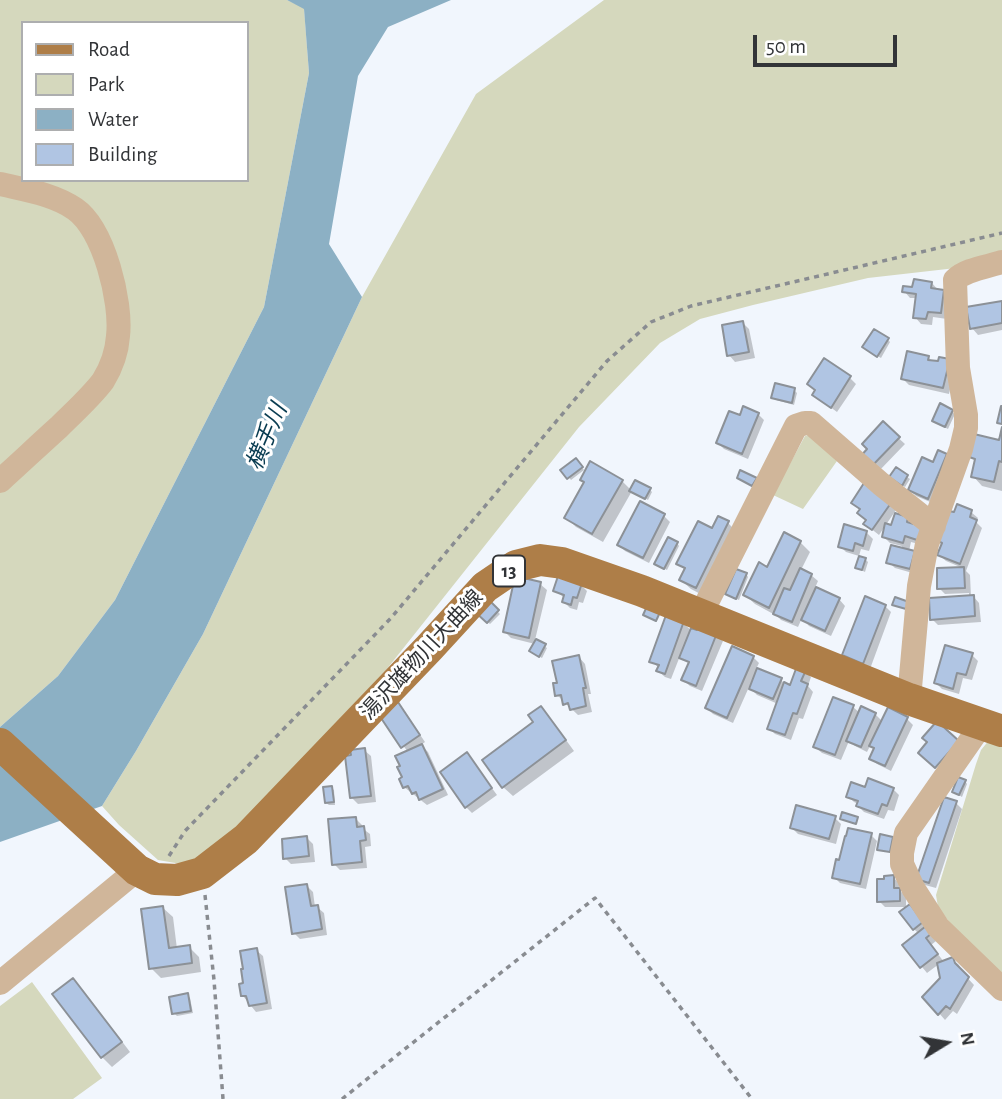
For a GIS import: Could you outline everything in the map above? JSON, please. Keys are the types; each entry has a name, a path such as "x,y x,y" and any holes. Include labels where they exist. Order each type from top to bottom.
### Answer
{"main road":[{"name":"湯沢雄物川大曲線","path":"136,867 177,880 202,873 246,839 485,587 516,566 540,560 562,563 642,590 909,699 992,727"},
{"path":"0,744 136,867"}],"street":[{"path":"0,184 58,199 78,211 94,231 107,259 115,286 119,334 114,356 104,379 87,400 0,481"},
{"path":"909,699 919,586 927,544 966,428 958,368 955,280 965,273 1002,262"},
{"path":"701,614 796,426 811,423 880,484 934,526"},
{"path":"992,727 906,833 902,864 913,888 938,927 1002,989"},
{"path":"0,983 136,867"}],"path":[{"path":"136,867 185,831 391,618 607,361 651,322 691,306 1002,233"},
{"path":"202,873 223,1099"},
{"path":"342,1099 595,898 752,1099"}],"green space":[{"path":"0,0 287,0 304,8 309,73 264,307 115,600 58,676 0,727"},
{"path":"604,0 1002,0 1002,254 956,268 868,278 753,305 700,319 660,343 579,427 386,670 229,836 187,865 158,860 102,806 203,634 362,297 476,94"},
{"path":"809,435 837,461 803,509 773,495 805,436"},
{"path":"990,739 1002,745 1002,979 966,945 938,907 936,895 976,764 981,750"},
{"path":"32,982 102,1078 73,1099 0,1099 0,1006"}],"water":[{"name":"横手川","path":"287,0 451,0 388,27 358,76 329,244 362,297 203,634 102,806 0,842 0,727 58,676 115,600 264,307 309,73 304,9"}],"building":[{"path":"914,279 932,282 931,288 944,290 941,313 928,312 926,319 913,318 916,294 902,292 903,286 912,287"},
{"path":"1002,301 1002,323 970,329 966,307"},
{"path":"743,321 749,352 727,356 722,325"},
{"path":"874,329 889,338 877,357 862,347"},
{"path":"907,351 929,356 928,360 938,361 939,357 950,359 943,388 901,379"},
{"path":"824,358 851,376 831,408 812,395 815,390 807,384"},
{"path":"775,383 795,388 792,403 771,398"},
{"path":"940,403 953,410 945,427 932,421"},
{"path":"743,406 759,413 742,454 716,443 729,411 740,415"},
{"path":"1002,406 1002,424 997,423"},
{"path":"883,421 900,437 871,467 860,457 867,449 862,444"},
{"path":"1002,427 1002,462 999,461 994,482 971,477 975,459 969,457 974,434 999,440"},
{"path":"938,450 947,454 928,499 908,490 922,457 933,462"},
{"path":"576,458 583,467 567,479 560,470"},
{"path":"590,461 623,480 592,534 564,518 584,482 580,480"},
{"path":"896,467 908,475 902,486 889,477"},
{"path":"740,470 757,478 752,486 737,478"},
{"path":"635,480 651,488 645,499 629,491"},
{"path":"864,483 891,503 872,530 863,524 866,520 857,513 860,509 851,503"},
{"path":"640,501 665,514 643,558 617,545"},
{"path":"957,504 972,510 970,517 977,520 960,564 937,555 942,543 938,541 949,511 954,512"},
{"path":"895,513 908,517 907,522 924,527 920,541 905,536 903,543 882,537 885,523 891,525"},
{"path":"718,516 729,521 696,588 679,580 685,568 676,564 698,521 712,528"},
{"path":"844,524 867,531 863,546 855,543 853,551 838,547"},
{"path":"784,532 801,541 769,608 743,595 759,562 767,567"},
{"path":"668,537 678,542 664,569 654,564"},
{"path":"891,545 915,551 910,569 886,563"},
{"path":"859,556 866,558 862,570 855,568"},
{"path":"964,567 965,588 937,589 937,568"},
{"path":"800,568 812,574 792,622 773,614 784,588 790,590"},
{"path":"736,569 747,573 736,599 725,594"},
{"path":"515,576 541,582 529,638 503,632"},
{"path":"558,576 582,583 577,598 573,597 571,605 562,602 564,595 553,591"},
{"path":"816,587 840,598 825,631 801,620"},
{"path":"974,595 975,616 930,620 929,598"},
{"path":"865,596 886,605 863,664 842,655"},
{"path":"895,597 909,602 906,609 892,605"},
{"path":"489,600 499,610 487,623 474,611"},
{"path":"648,604 661,610 656,621 643,615"},
{"path":"666,615 684,621 665,674 656,671 659,665 649,662"},
{"path":"699,625 717,633 696,686 681,680 689,662 679,658 691,628 697,630"},
{"path":"536,639 546,644 539,657 529,651"},
{"path":"945,645 973,653 966,675 957,673 953,689 934,683"},
{"path":"732,646 754,656 727,718 705,708"},
{"path":"579,655 586,688 583,688 586,706 570,710 568,703 563,705 561,695 555,696 553,683 557,683 552,661"},
{"path":"797,666 806,670 801,681 808,684 797,714 793,713 785,735 767,729 784,682 790,685"},
{"path":"757,668 782,678 773,699 749,689"},
{"path":"833,697 854,705 835,755 813,747"},
{"path":"398,702 420,735 401,748 379,715"},
{"path":"541,706 566,740 502,788 482,760 533,722 528,715"},
{"path":"861,706 876,713 861,747 846,741"},
{"path":"888,707 908,717 885,766 869,759 874,748 869,746"},
{"path":"937,721 959,741 935,768 918,753 927,742 922,738"},
{"path":"422,744 443,789 419,800 416,792 412,794 408,786 403,788 397,767 400,766 395,756"},
{"path":"365,748 371,796 350,798 345,756 351,755 350,750"},
{"path":"467,752 492,788 465,808 440,772"},
{"path":"958,777 966,780 959,795 952,792"},
{"path":"868,778 894,788 887,806 882,804 878,814 856,806 858,801 846,797 851,782 865,787"},
{"path":"332,786 334,802 325,803 323,787"},
{"path":"944,797 957,801 929,883 916,879"},
{"path":"796,805 836,816 829,839 790,828"},
{"path":"842,812 858,817 856,824 840,819"},
{"path":"356,817 357,827 364,826 366,840 360,841 362,862 332,865 328,819"},
{"path":"848,828 872,833 860,884 832,878"},
{"path":"880,834 893,837 890,852 877,850"},
{"path":"307,836 309,856 283,859 282,839"},
{"path":"894,875 894,888 900,888 900,901 877,902 877,879"},
{"path":"307,884 311,906 318,905 322,929 292,934 285,887"},
{"path":"910,904 923,922 913,930 899,912"},
{"path":"163,906 169,948 190,945 192,963 149,969 141,909"},
{"path":"926,926 931,934 926,938 938,954 920,968 902,945"},
{"path":"257,948 267,1003 249,1006 246,996 241,996 239,984 243,983 240,951"},
{"path":"953,957 955,963 969,977 950,1009 946,1006 938,1015 922,997 940,978 937,963"},
{"path":"73,978 122,1042 101,1058 52,994"},
{"path":"188,993 191,1011 172,1014 169,997"}]}
